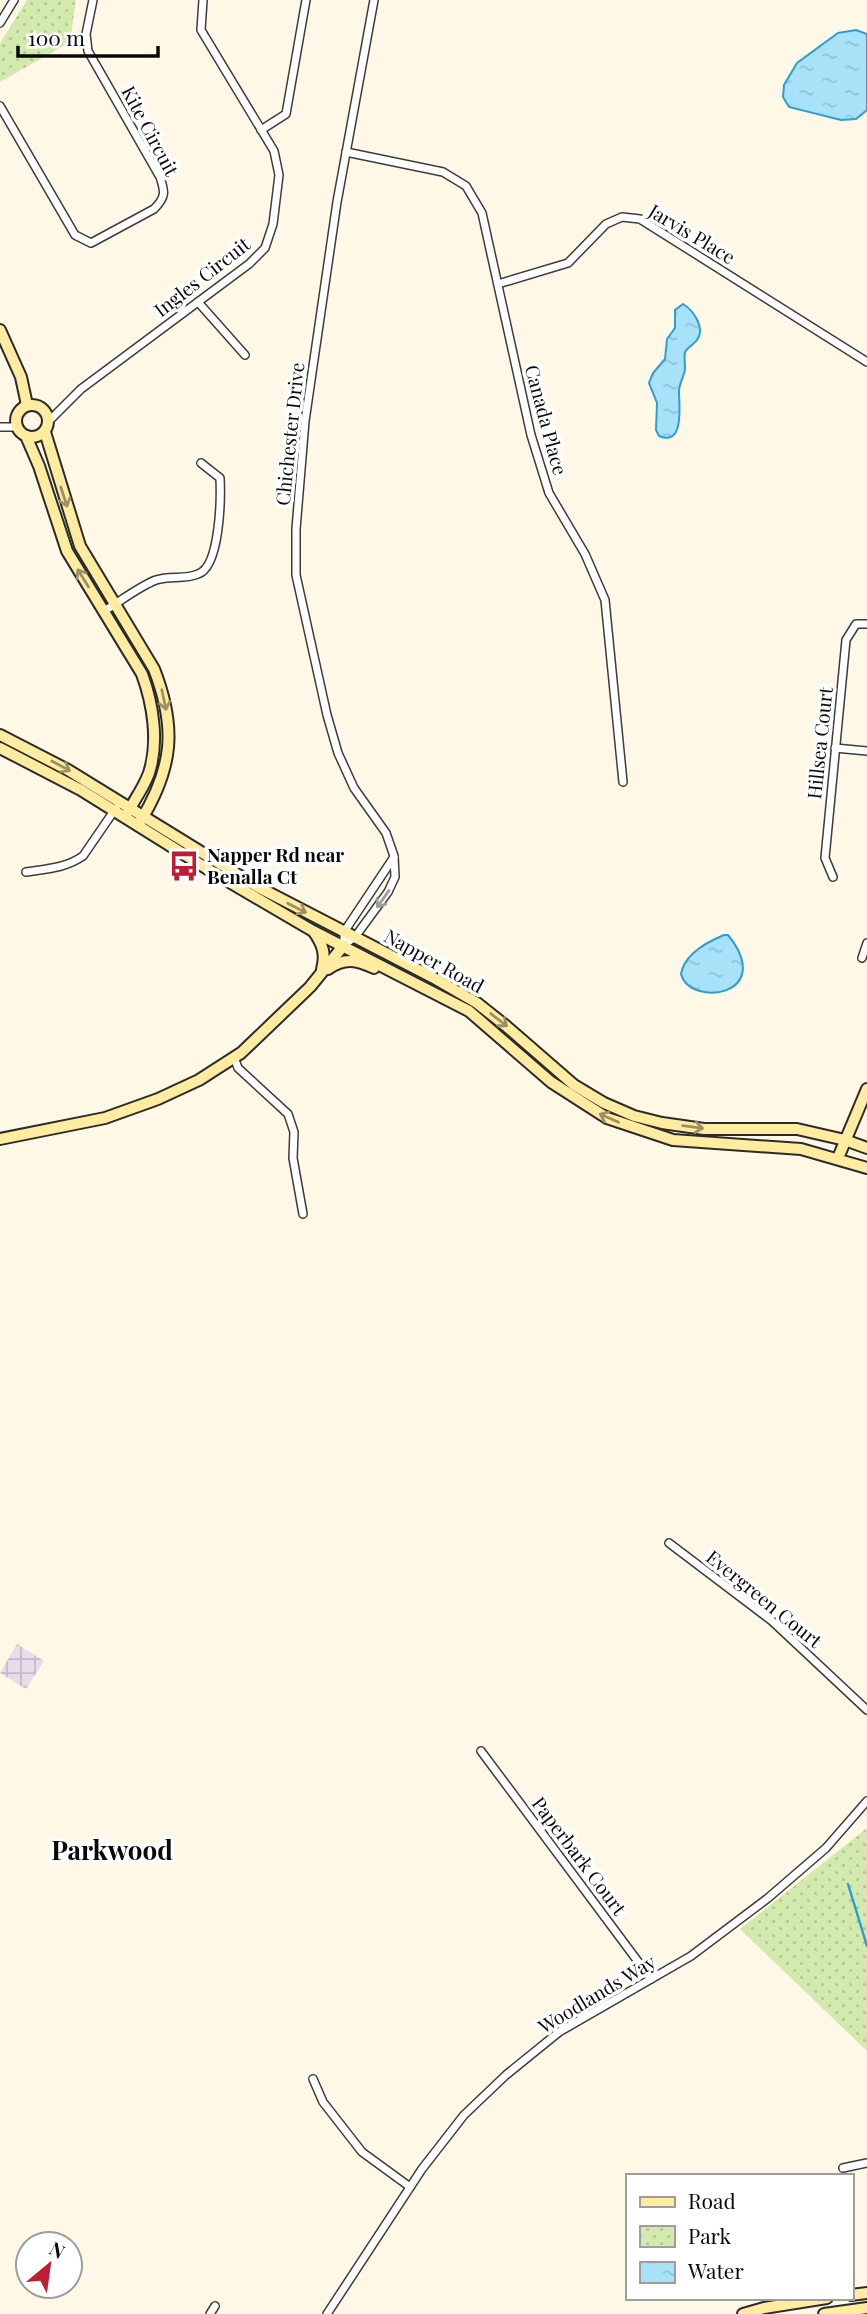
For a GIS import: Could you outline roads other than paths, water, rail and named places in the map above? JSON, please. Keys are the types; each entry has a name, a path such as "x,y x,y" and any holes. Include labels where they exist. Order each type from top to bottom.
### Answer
{"main road":[{"path":"0,330 21,377 27,405"},
{"path":"122,810 148,774 153,744 149,692 142,674 67,551 39,466 26,436 17,427 18,412 27,405 39,406 44,410 46,427 80,546 154,669 162,689 169,726 167,763 137,826"},
{"path":"26,436 38,436 46,427"},
{"name":"Napper Road","path":"0,734 68,770 122,810 137,826 313,931 469,1011 551,1082 607,1118 673,1140 801,1149 867,1168"},
{"name":"Napper Road","path":"0,748 122,810 143,816 258,887 477,1003 574,1085 618,1110 648,1120 704,1129 797,1129 845,1140 867,1149"},
{"path":"313,931 325,958 320,975"},
{"path":"0,1139 105,1118 158,1099 199,1080 234,1057 310,988 344,945"},
{"path":"320,975 336,963 356,960 423,986"},
{"path":"838,1158 867,1089"},
{"path":"743,2314 814,2300"},
{"path":"824,2314 855,2312 867,2308"}],"street":[{"path":"0,23 14,0"},
{"name":"Kite Circuit","path":"0,106 75,235 91,243 153,209 162,201 165,194 160,177 88,51 86,34 93,0"},
{"name":"Ingles Circuit","path":"46,427 82,389 249,264 265,248 272,224 279,175 274,151 201,30 203,0"},
{"path":"261,130 286,114 306,0"},
{"name":"Chichester Drive","path":"374,0 346,152 305,421 296,529 296,575 338,753 354,788 386,833 394,856"},
{"name":"Canada Place","path":"346,152 443,172 466,186 482,212 531,435 549,493 585,554 605,600 622,782"},
{"name":"Jarvis Place","path":"498,284 568,263 606,224 622,217 640,219 867,362"},
{"path":"198,302 244,355"},
{"path":"0,427 17,427"},
{"path":"104,611 152,582 168,576 201,574 212,561 221,499 220,478 201,463"},
{"name":"Hillsea Court","path":"832,877 824,858 846,640 856,625 867,624"},
{"path":"835,748 867,751"},
{"path":"26,872 68,865 83,856 122,810"},
{"path":"344,945 344,932 394,856"},
{"path":"344,945 355,937 388,892 395,877 394,856"},
{"path":"862,958 867,943"},
{"path":"234,1057 238,1068 288,1114 294,1132 293,1158 303,1214"},
{"name":"Evergreen Court","path":"668,1543 772,1621 867,1710"},
{"name":"Paperbark Court","path":"481,1751 651,1979"},
{"name":"Woodlands Way","path":"327,2314 410,2188 464,2115 506,2075 559,2032 691,1956 768,1898 826,1847 867,1801"},
{"path":"313,2079 323,2102 362,2152 410,2188"},
{"path":"843,2168 867,2163"},
{"path":"855,2312 858,2294"},
{"path":"210,2314 215,2306"}],"water":[{"path":"856,30 867,34 867,110 856,119 841,120 789,107 783,97 784,85 797,63 838,33"},
{"path":"683,304 691,310 700,330 697,340 685,352 685,369 679,388 679,422 677,430 667,438 659,436 656,430 657,403 649,383 653,373 665,359 667,339 675,328 675,310"},
{"path":"728,935 740,956 743,972 737,983 726,990 713,993 699,991 688,985 681,974 691,955"}],"waterway":[{"path":"848,1884 867,1946"}],"place":[{"name":"Napper Rd near Benalla Ct","path":"184,866"}],"district":[{"name":"Parkwood","path":"112,1851"}]}
